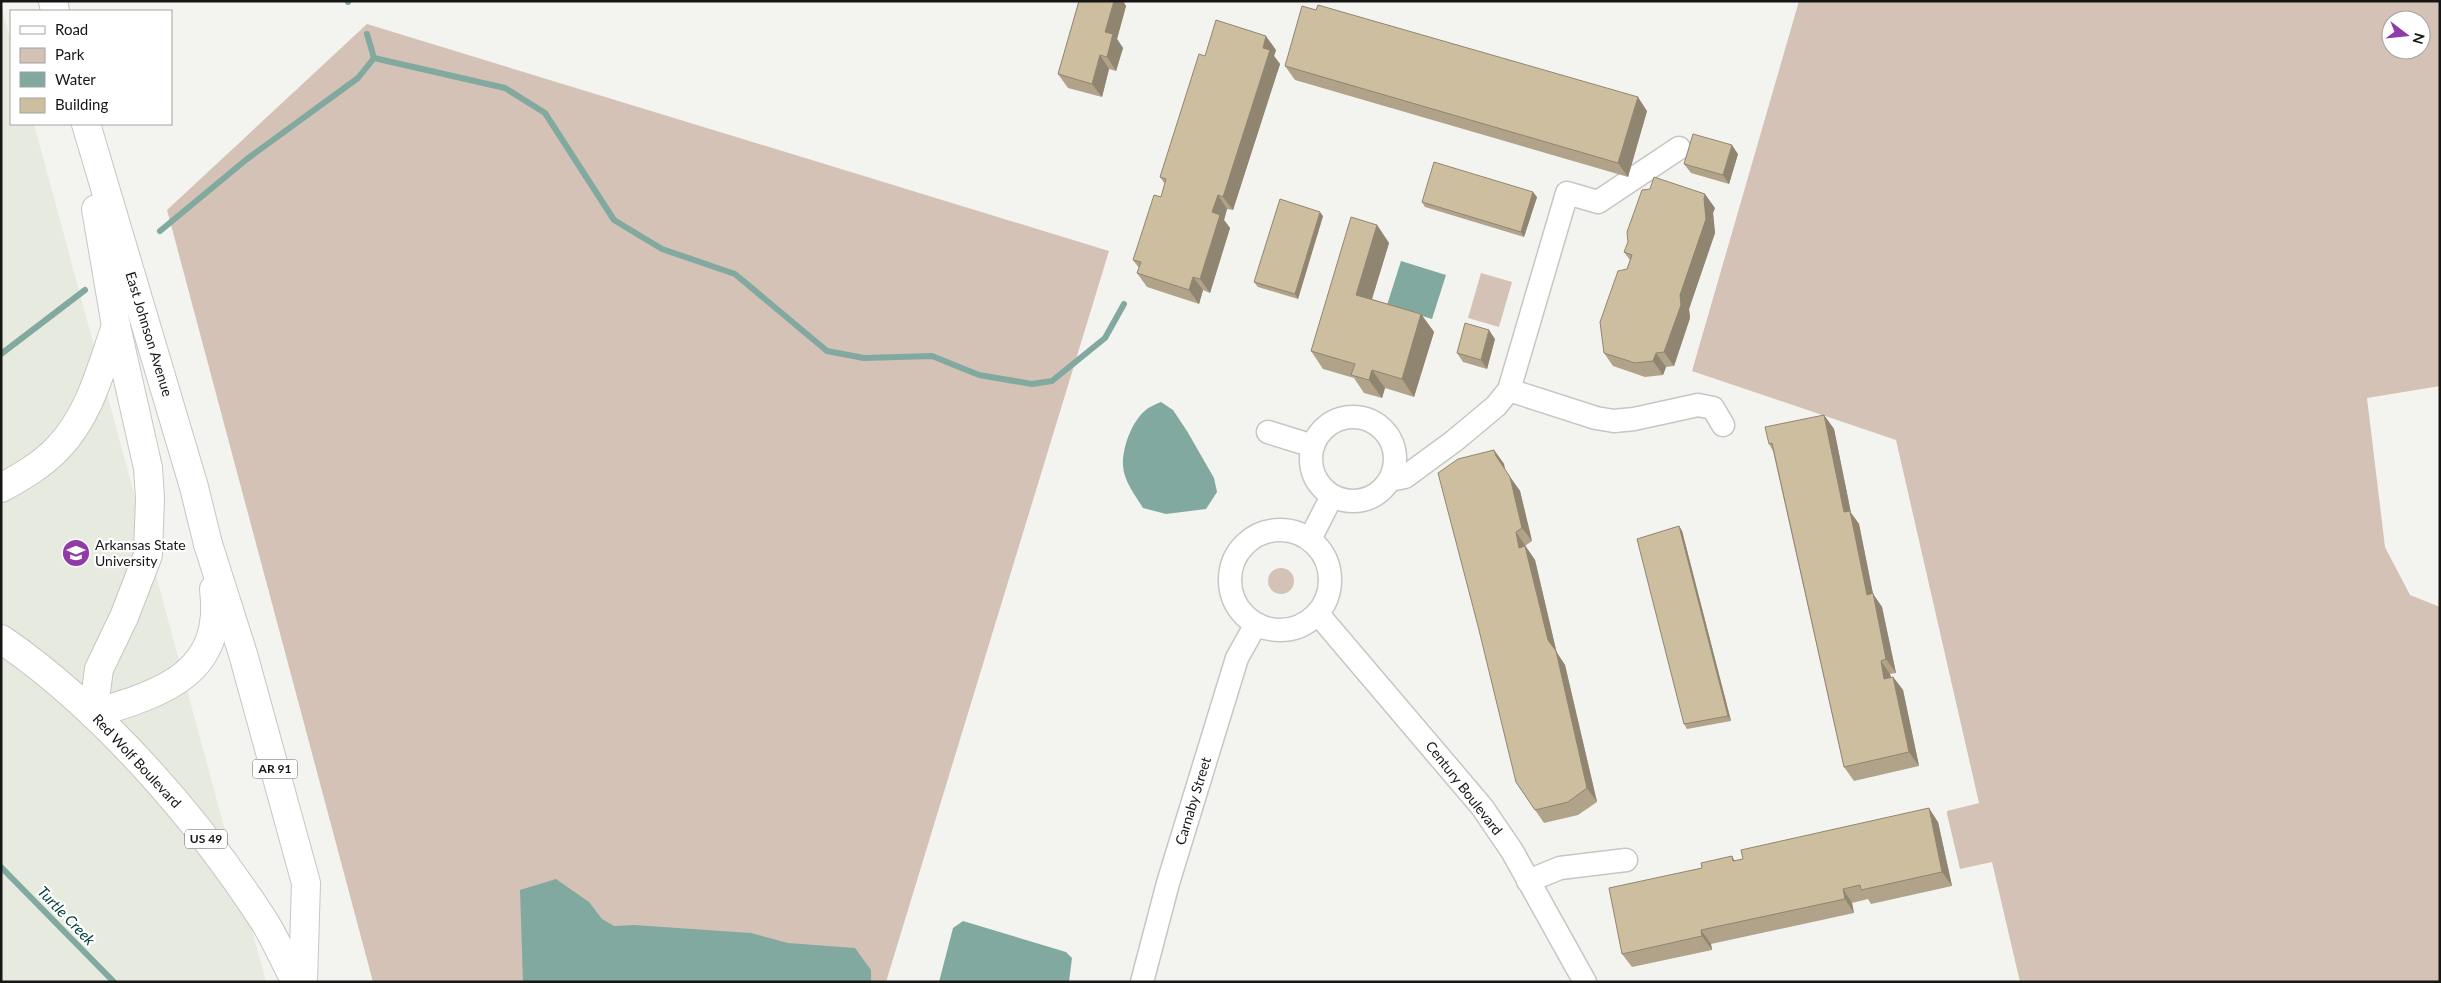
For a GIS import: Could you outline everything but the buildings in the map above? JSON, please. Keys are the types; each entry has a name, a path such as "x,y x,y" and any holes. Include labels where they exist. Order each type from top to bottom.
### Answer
{"main road":[{"name":"East Johnson Avenue","path":"82,125 116,326 148,468 150,498 148,555 124,617 99,669 93,714"},
{"name":"East Johnson Avenue","path":"86,125 194,487 208,544"},
{"path":"1,488 31,472 58,448 78,422 93,391 116,326"},
{"path":"93,714 132,702 177,681 192,669 204,655 212,636 217,611 208,544"},
{"name":"AR 91","path":"208,544 243,654 306,883 303,982"},
{"name":"Red Wolf Boulevard","path":"1,639 93,714 210,844 265,923 296,982"}],"street":[{"path":"1390,480 1405,477 1433,457 1496,406 1509,390 1566,193 1598,202 1679,148"},
{"path":"1509,390 1596,418 1614,421 1634,419 1698,405 1713,408 1723,425"},
{"path":"1351,417 1364,418 1376,424 1386,433 1392,444 1395,456 1390,480 1381,491 1370,498 1357,502 1344,501 1332,496 1321,487 1313,475 1311,461 1313,446 1318,435 1327,426 1339,419 1351,417"},
{"path":"1268,432 1313,446"},
{"path":"1392,444 1433,457"},
{"path":"1310,539 1332,496"},
{"path":"1279,530 1295,532 1310,539 1322,551 1329,566 1330,583 1327,600 1318,614 1304,624 1288,630 1271,630 1256,624 1243,614 1234,600 1230,584 1231,568 1238,553 1249,541 1263,532 1279,530"},
{"name":"Century Boulevard","path":"1318,614 1482,807 1512,851 1584,982"},
{"name":"Carnaby Street","path":"1142,982 1168,883 1237,658 1256,624"},
{"path":"1528,881 1560,868 1626,860"}],"shaded area":[{"name":"Arkansas State University","path":"1,5 10,38 10,125 34,125 266,982 1,982"}],"green space":[{"path":"1799,1 2440,1 2440,386 2367,398 2385,547 2410,595 2440,607 2440,982 2020,982 1992,862 1960,869 1947,814 1947,811 1979,803 1896,440 1692,371"},
{"path":"367,24 1109,251 886,982 373,982 167,210"},
{"path":"1481,273 1512,282 1499,327 1468,318"},
{"path":"1281,568 1290,572 1294,581 1290,590 1281,594 1272,590 1268,581 1272,572"}],"water":[{"path":"1401,261 1446,275 1432,319 1387,305"},
{"path":"1161,402 1173,410 1214,478 1217,492 1206,509 1166,514 1143,508 1128,482 1124,472 1123,459 1129,435 1142,414 1150,407"},
{"path":"556,879 589,902 602,919 614,926 634,925 751,933 788,943 855,948 871,970 871,982 523,982 520,890"},
{"path":"963,921 1066,952 1072,958 1069,982 939,982 953,928"}],"waterway":[{"path":"367,34 374,58"},
{"path":"160,231 247,159 358,78 374,58 505,88 545,113 614,220 662,249 735,274 827,351 864,358 932,356 979,375 1032,384 1052,381 1105,338 1124,304"},
{"path":"1,354 85,290"},
{"name":"Turtle Creek","path":"1,867 114,982"}],"place":[{"name":"Arkansas State University","path":"76,553"}]}
